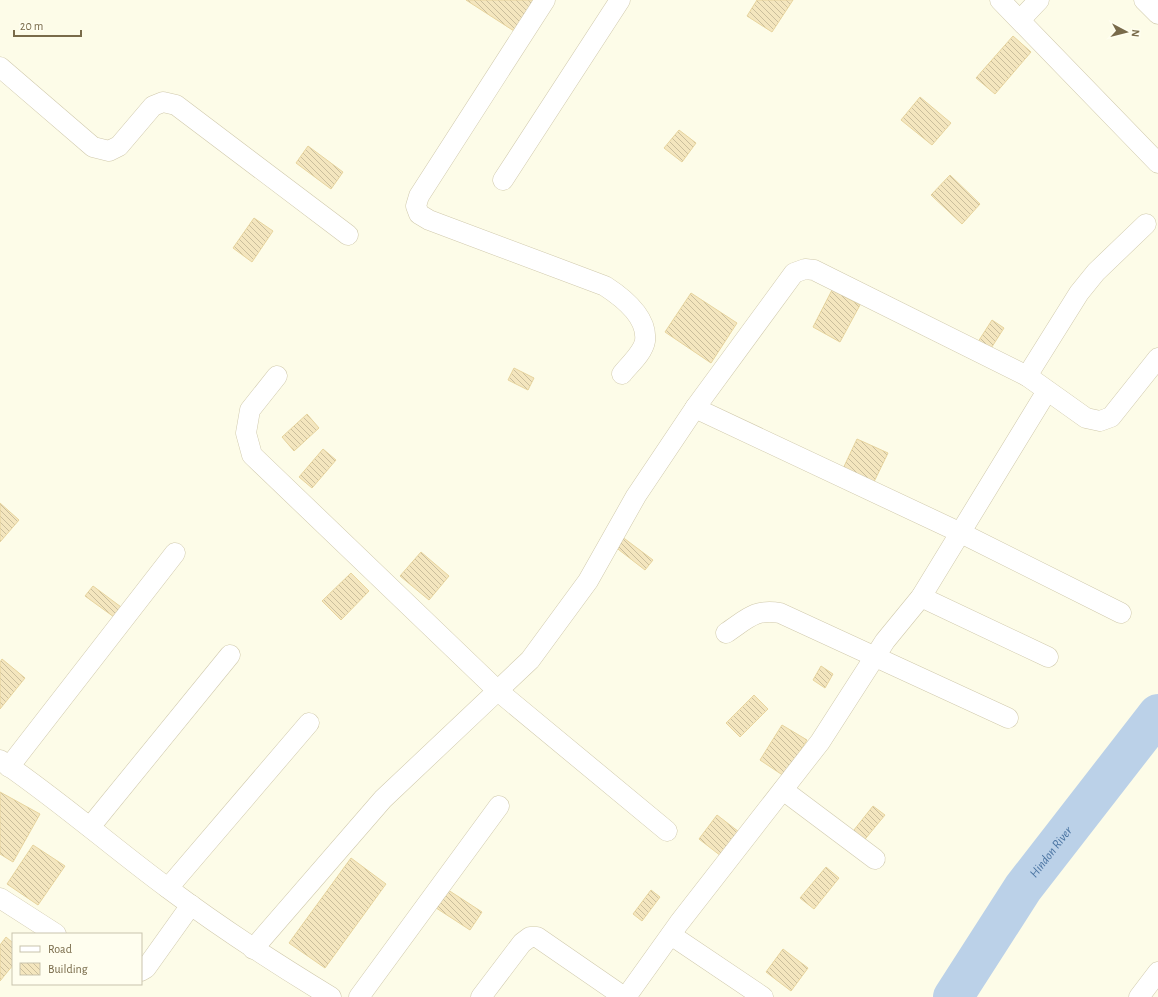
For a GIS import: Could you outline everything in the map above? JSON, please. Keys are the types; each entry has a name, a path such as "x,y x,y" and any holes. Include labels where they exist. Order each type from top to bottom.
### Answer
{"street":[{"path":"545,0 419,196 416,206 419,214 429,220 605,286 621,297 636,313 644,329 645,342 641,351 622,374"},
{"path":"503,180 620,0"},
{"path":"1000,0 1158,163"},
{"path":"1020,20 1039,0"},
{"path":"1144,0 1158,14"},
{"path":"0,67 92,147 109,151 119,146 152,106 163,102 176,104 348,235"},
{"path":"1027,376 1079,293 1096,272 1146,224"},
{"path":"253,949 383,800 530,660 588,581 636,496 695,408 794,274 805,269 814,270 1027,376 1086,418 1100,421 1111,417 1158,358"},
{"path":"277,376 250,410 246,433 252,455 498,691 667,831"},
{"path":"481,997 522,944 530,938 537,937 625,997 820,742 876,656 921,597 1047,391"},
{"path":"695,408 961,533 1121,613"},
{"path":"175,553 4,764 90,827 191,905 253,949 331,997"},
{"path":"921,597 1048,657"},
{"path":"726,633 751,616 766,610 780,613 1008,718"},
{"path":"90,827 230,655"},
{"path":"168,888 310,723"},
{"path":"783,790 875,859"},
{"path":"359,997 499,806"},
{"path":"0,898 54,933"},
{"path":"142,970 146,968 191,905"},
{"path":"671,936 763,997"},
{"path":"1139,997 1158,972"}],"building":[{"path":"466,0 534,0 514,31"},
{"path":"757,0 793,0 772,32 747,16"},
{"path":"1013,36 1031,52 995,94 976,78"},
{"path":"920,97 951,123 932,145 901,120"},
{"path":"679,130 696,143 682,162 664,148"},
{"path":"308,146 343,172 331,189 296,163"},
{"path":"950,175 980,204 962,224 931,195"},
{"path":"254,218 273,231 252,262 233,248"},
{"path":"832,290 860,305 840,342 813,327"},
{"path":"691,293 737,323 711,363 665,332"},
{"path":"992,320 1004,328 988,353 976,345"},
{"path":"514,368 534,378 528,390 508,380"},
{"path":"307,414 319,428 294,451 282,437"},
{"path":"857,439 888,453 870,490 840,475"},
{"path":"323,449 336,460 312,488 299,477"},
{"path":"0,503 19,520 0,542"},
{"path":"621,536 653,560 645,570 614,546"},
{"path":"421,552 449,576 429,600 400,576"},
{"path":"351,573 369,591 341,620 322,601"},
{"path":"93,586 121,607 114,617 85,596"},
{"path":"2,659 25,678 0,709 0,662"},
{"path":"821,666 833,674 825,688 813,680"},
{"path":"754,695 768,709 740,737 726,723"},
{"path":"782,725 807,740 784,776 760,760"},
{"path":"0,792 40,814 13,862 0,854"},
{"path":"873,806 885,815 861,844 850,835"},
{"path":"717,815 739,832 721,856 699,839"},
{"path":"33,845 65,866 38,905 7,884"},
{"path":"351,858 386,884 325,968 289,943"},
{"path":"826,867 839,878 814,909 800,898"},
{"path":"442,886 482,912 470,930 430,904"},
{"path":"651,890 660,897 642,921 633,914"},
{"path":"6,937 12,942 12,966 0,981 0,945"},
{"path":"783,949 808,968 791,991 766,972"}],"waterway":[{"name":"Hindon River","path":"953,997 1023,888 1158,714"}]}
